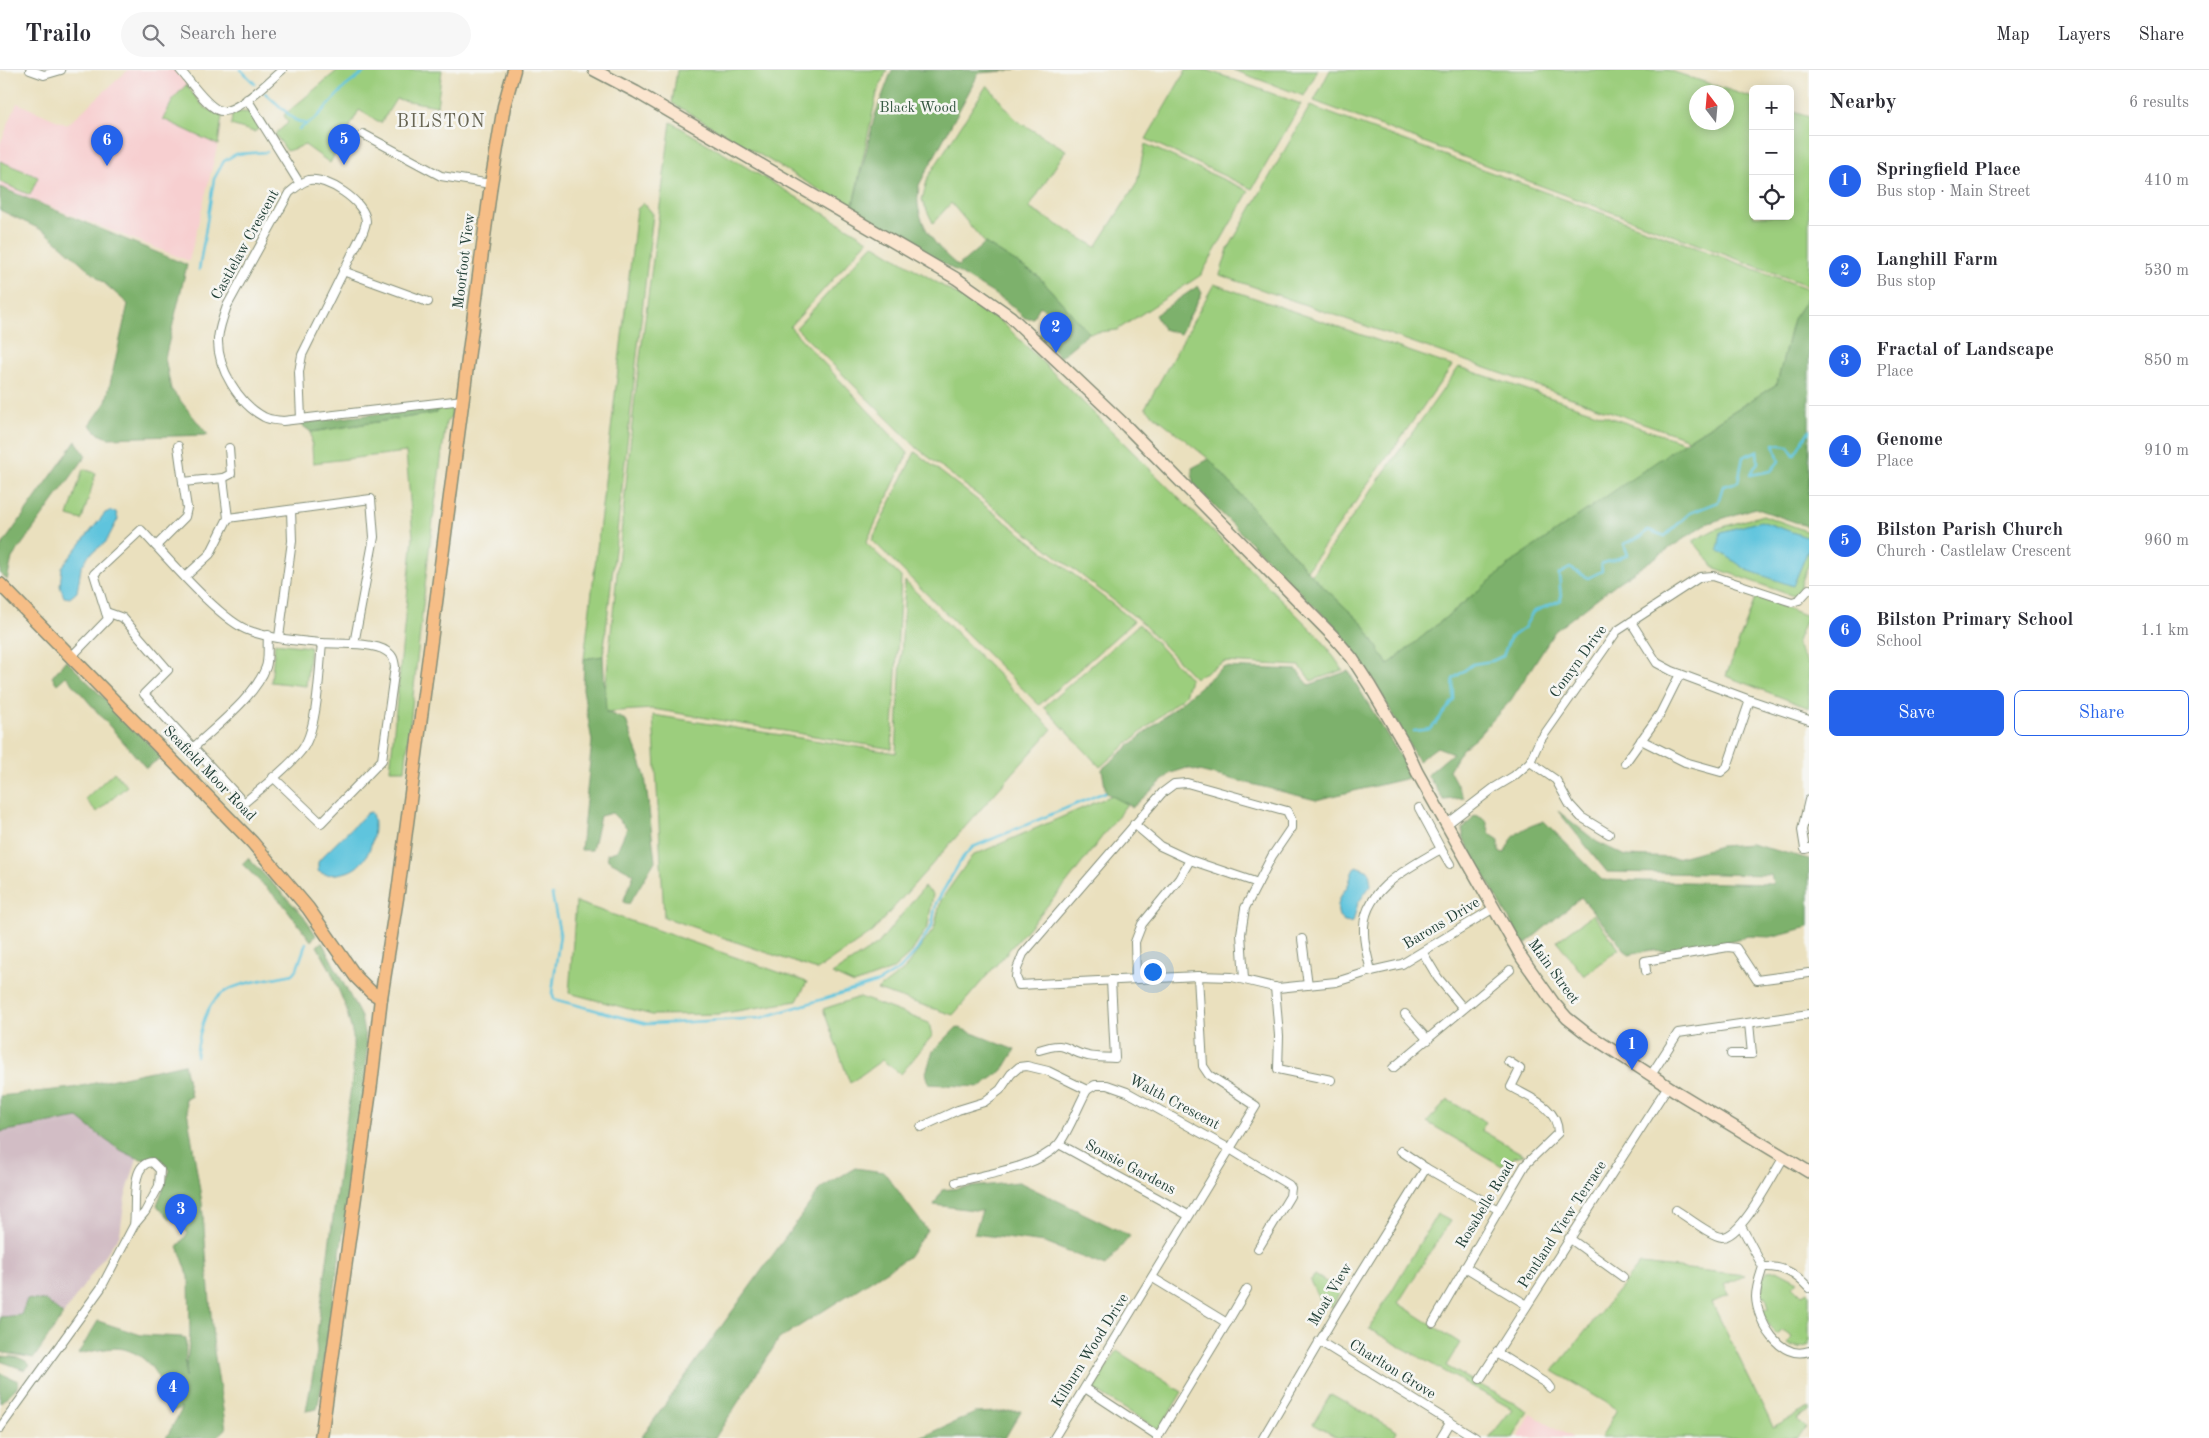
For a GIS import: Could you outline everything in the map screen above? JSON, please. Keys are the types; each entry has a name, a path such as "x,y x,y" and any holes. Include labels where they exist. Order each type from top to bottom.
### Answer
{"main road":[{"name":"Main Street","path":"594,70 680,117 957,278 1011,317 1127,427 1333,636 1352,658 1370,686 1522,958 1553,1002 1586,1033 1668,1086 1809,1172"},
{"name":"Moorfoot View","path":"321,1438 371,1084 381,998 398,892 491,184 504,106 515,73"},
{"name":"Seafield Moor Road","path":"0,584 252,842 308,908 356,977 371,992 381,998"}],"street":[{"path":"30,70 44,75 61,70"},
{"path":"180,70 211,105 219,111 227,112 248,99 282,70"},
{"path":"248,99 300,184"},
{"path":"363,134 441,176 491,184"},
{"name":"Castlelaw Crescent","path":"300,418 299,372 302,356 363,232 366,220 358,203 322,180 309,180 300,184 289,193 227,306 221,323 218,340 221,359 227,375 239,396 254,412 266,418 283,421 463,400"},
{"path":"343,271 428,302"},
{"path":"156,546 185,517 187,508 178,446"},
{"path":"183,482 223,478 231,474 229,448"},
{"path":"185,577 210,554 228,518 223,478"},
{"path":"228,518 371,499 374,537 354,644"},
{"path":"279,637 292,541 291,510"},
{"path":"72,657 108,619 94,574 141,530 185,577 228,618 249,631 322,643 354,644 385,649 393,657 395,666 382,760 321,824 273,777"},
{"name":"Comyn Drive","path":"1447,824 1494,788 1514,776 1530,762 1539,742 1617,631 1700,577 1706,575 1742,584 1792,602 1802,597 1809,589"},
{"path":"106,612 123,618 168,670 144,694 244,803 302,751 309,739 313,723 322,643"},
{"path":"1631,622 1658,663 1680,674 1809,720"},
{"path":"192,748 230,714 258,683 266,665 268,635"},
{"path":"1625,762 1660,714 1680,674"},
{"path":"1641,740 1685,762 1720,772 1727,768 1750,700"},
{"path":"1530,762 1556,780 1570,805 1581,817 1609,834"},
{"path":"1244,979 1241,934 1245,908 1290,828 1291,819 1287,811 1187,783 1174,784 1162,793 1134,824 1160,846 1190,860 1258,883"},
{"path":"1807,848 1802,830 1809,800"},
{"path":"1418,808 1450,864"},
{"name":"Barons Drive","path":"1134,824 1023,954 1016,977 1019,985 1198,976 1232,976 1274,987 1336,982 1402,964 1423,953 1494,908"},
{"path":"1371,971 1364,933 1364,918 1373,901 1394,876 1441,849"},
{"path":"1136,979 1136,942 1142,924 1179,879 1190,860"},
{"path":"1302,939 1308,985"},
{"path":"1646,971 1645,961 1736,948 1756,980 1809,973"},
{"path":"1423,953 1438,978 1463,1008"},
{"path":"1393,1068 1510,970"},
{"name":"Kilburn Wood Drive","path":"1054,1438 1256,1106 1209,1075 1203,1066 1198,976"},
{"path":"1039,1050 1053,1045 1066,1046 1087,1056 1115,1058 1111,980"},
{"path":"1274,987 1279,1036 1278,1069 1331,1080"},
{"path":"1405,1014 1428,1040"},
{"path":"1651,1075 1678,1033 1809,1014"},
{"path":"1731,1054 1746,1057 1752,1054 1748,1023"},
{"name":"Rosabelle Road","path":"1433,1323 1436,1309 1465,1267 1530,1157 1558,1133 1556,1118 1552,1112 1511,1087 1520,1070 1508,1061"},
{"path":"921,1126 958,1110 984,1102 1000,1090 1010,1074 1019,1067 1027,1066 1048,1071 1087,1090 1059,1144 1046,1155 1031,1162 956,1182"},
{"name":"Walth Crescent","path":"1087,1090 1096,1085 1107,1085 1127,1092 1285,1182 1291,1188 1290,1196 1258,1250"},
{"name":"Pentland View Terrace","path":"1480,1379 1668,1086"},
{"name":"Sonsie Gardens","path":"1059,1144 1188,1215"},
{"path":"1401,1151 1426,1168 1499,1210"},
{"path":"1676,1210 1716,1235 1729,1236 1740,1226 1784,1157"},
{"path":"0,1428 101,1288 134,1225 145,1212 159,1186 160,1170 152,1162 146,1162 140,1167 136,1178 134,1225"},
{"name":"Moat View","path":"1265,1437 1319,1341 1426,1168"},
{"path":"1740,1226 1763,1267 1756,1297 1762,1321 1774,1339 1783,1347 1798,1352 1809,1351"},
{"path":"1569,1238 1623,1277"},
{"path":"1763,1267 1775,1266 1785,1269 1800,1278 1809,1288"},
{"path":"1465,1267 1527,1305"},
{"path":"1153,1278 1227,1323"},
{"path":"1085,1388 1158,1437 1246,1289"},
{"name":"Charlton Grove","path":"1319,1341 1476,1438"},
{"path":"1497,1353 1547,1384 1550,1388"},
{"path":"1441,1438 1450,1423"}],"shaded area":[{"path":"128,70 174,70 204,107 222,116 221,132 189,261 0,187 0,144 17,103 67,125"},
{"path":"78,1118 114,1145 137,1158 125,1198 120,1234 63,1315 46,1301 21,1315 0,1317 0,1132"},
{"path":"1531,1414 1573,1438 1518,1438"}],"green space":[{"path":"338,70 442,70 437,106 396,99 381,123 359,110 330,163 305,145 287,151 275,134 288,123 284,115"},
{"path":"677,70 887,70 877,93 852,209 672,103"},
{"name":"Black Wood","path":"892,70 1016,70 979,73 919,185 918,204 923,222 932,238 958,266 985,243 1038,276 1089,333 1060,357 1038,336 1051,315 1040,306 1033,318 1025,318 1006,301 852,209 875,115"},
{"path":"1186,70 1207,70 1301,104 1252,189 1146,139"},
{"path":"1233,70 1318,70 1304,96"},
{"path":"1330,70 1668,70 1714,85 1689,85 1689,130 1734,130 1734,92 1749,97 1749,220 1794,220 1794,112 1809,117 1809,286 1314,101"},
{"path":"186,85 204,107 222,116 218,145 163,119 174,98"},
{"path":"987,85 1017,121 1066,150 1029,208 1096,247 1137,183 1145,144 1249,191 1201,275 1117,330 1089,333 1038,276 985,243 951,203 933,223 922,200 928,177"},
{"path":"1310,106 1809,289 1809,296 1793,319 1777,384 1689,439 1220,275 1228,249"},
{"path":"238,112 250,112 260,128 254,132 231,125 232,116"},
{"path":"671,122 868,240 790,327 908,453 866,543 901,577 892,749 653,709 603,712 635,396"},
{"path":"0,161 38,177 30,195 0,182"},
{"path":"0,187 187,265 165,358 171,389 208,435 108,438 99,434 90,425 106,402 128,304 46,232 0,210"},
{"path":"644,203 653,214 603,656 584,659 637,209"},
{"path":"873,244 1001,321 1321,639 1343,670 1311,681 1300,666 1224,662 1195,678 1139,620 917,448 796,328"},
{"path":"1214,284 1452,366 1307,570 1209,459 1145,408"},
{"path":"1198,286 1202,293 1180,334 1163,329 1155,315"},
{"path":"1809,296 1809,527 1755,508 1706,524 1617,583 1555,631 1511,700 1476,738 1461,750 1449,770 1464,798 1444,800 1427,775 1453,753 1437,747 1418,761 1374,680 1341,633 1193,485 1192,468 1209,459 1311,575 1364,625 1388,665 1519,557 1689,439 1777,384 1793,319"},
{"path":"1459,367 1686,443 1519,557 1388,665 1364,625 1311,575"},
{"path":"448,406 451,408 452,417 446,422 429,550 405,770 390,770 413,537 406,452 313,463 311,432 436,413 435,407"},
{"path":"435,407 438,410 436,413 311,432 299,423"},
{"path":"76,441 86,456 12,558 7,580 0,573 0,548"},
{"path":"915,452 1134,621 1039,705 872,540"},
{"path":"83,469 96,473 82,520 68,516"},
{"path":"1763,515 1809,532 1809,563 1796,597 1715,568 1693,541 1716,529"},
{"path":"905,581 1052,729 872,932 817,970 664,917 653,715 896,753"},
{"path":"1756,596 1807,616 1796,644 1809,666 1809,708 1726,676"},
{"path":"1139,624 1190,679 1185,695 1100,767 1044,707"},
{"path":"275,643 310,647 306,686 271,682"},
{"path":"603,656 606,712 626,720 645,776 655,861 629,904 623,902 634,874 608,860 607,854 617,851 627,828 612,813 600,816 592,850 581,850 592,741 583,689 584,659"},
{"path":"66,660 162,757 146,768 66,676 57,684 52,677"},
{"path":"1223,667 1297,670 1309,685 1348,671 1413,777 1316,800 1187,768 1171,773 1133,807 1106,793 1102,769"},
{"path":"114,772 127,786 97,812 85,799"},
{"path":"1115,794 1127,804 1066,884 953,1015 877,990 904,970 934,929 941,900 972,856"},
{"path":"1558,811 1597,842 1626,856 1676,858 1720,846 1751,844 1809,859 1809,927 1770,937 1748,936 1715,945 1701,941 1679,952 1651,950 1629,955 1581,897 1524,945 1463,838 1463,829 1475,815 1486,820 1490,834 1499,840 1499,852 1505,853 1515,835 1530,826 1544,821 1602,880 1773,884 1771,875 1607,872"},
{"path":"248,858 303,915 316,935 311,941 283,904 242,864"},
{"path":"924,887 933,894 928,926 911,953 892,970 854,984 832,974 878,944"},
{"path":"576,902 807,982 797,1001 719,1014 652,1015 569,993"},
{"path":"1593,914 1619,949 1584,976 1557,941"},
{"path":"322,942 361,1017 367,1048 365,1088 324,1359 323,1379 317,1409 306,1411 317,1352 316,1341 353,1072 353,1036 346,1008 330,969 317,946"},
{"path":"860,997 929,1023 932,1036 901,1074 882,1060 850,1083 823,1009"},
{"path":"957,1027 1015,1050 1003,1070 980,1087 929,1084 926,1073 933,1051"},
{"path":"184,1064 191,1097 185,1098 202,1203 214,1351 226,1429 216,1438 166,1438 181,1411 181,1407 179,1410 170,1411 156,1373 143,1358 124,1349 113,1348 78,1354 98,1321 141,1335 186,1338 185,1378 190,1336 189,1277 178,1246 188,1233 157,1205 170,1170 163,1164 138,1158 122,1151 106,1141 78,1118 0,1132 0,1096 72,1088"},
{"path":"1448,1100 1486,1122 1481,1130 1524,1155 1514,1157 1511,1163 1505,1161 1502,1166 1427,1122"},
{"path":"855,1168 884,1172 927,1230 908,1257 779,1339 715,1438 641,1438 821,1188"},
{"path":"1019,1182 1130,1236 1105,1266 1045,1243 974,1234 982,1211 934,1205 942,1190"},
{"path":"1437,1214 1450,1221 1398,1303 1460,1343 1446,1366 1528,1411 1513,1438 1489,1438 1512,1409 1369,1329"},
{"path":"1640,1264 1745,1275 1724,1285 1729,1294 1712,1303 1773,1427 1809,1408 1809,1412 1797,1419 1806,1428 1796,1438 1601,1438 1617,1409 1553,1371"},
{"path":"1777,1270 1798,1281 1793,1286 1802,1295 1807,1292 1809,1295 1809,1345 1798,1347 1787,1344 1791,1337 1782,1330 1777,1334 1770,1327 1762,1310 1769,1309 1766,1296 1761,1297 1763,1278 1768,1271"},
{"path":"1315,1275 1341,1291 1332,1307 1320,1300 1310,1281"},
{"path":"27,1299 46,1301 63,1315 34,1358 0,1352 0,1317 21,1315"},
{"path":"1117,1351 1182,1392 1159,1430 1093,1389"},
{"path":"0,1356 20,1358 30,1365 25,1370 0,1361"},
{"path":"0,1373 18,1381 18,1386 0,1403"},
{"path":"1331,1394 1397,1431 1393,1438 1338,1438 1313,1424"},
{"path":"1021,1411 1005,1438 920,1438 975,1413"}],"water":[{"path":"110,511 116,512 118,519 106,542 88,556 81,568 77,592 70,598 64,597 60,586 62,567 105,513"},
{"path":"1761,521 1809,538 1809,548 1793,586 1747,570 1718,550 1721,532"},
{"path":"371,812 374,824 373,838 371,846 361,863 353,869 340,874 332,875 318,871 318,862 323,856 367,813"},
{"path":"1356,866 1369,871 1371,885 1358,903 1353,922 1348,923 1344,922 1339,916 1338,907 1340,898"}],"waterway":[{"path":"241,70 255,84"},
{"path":"299,129 315,119 345,87 367,70"},
{"path":"265,93 295,120 306,124"},
{"path":"199,270 214,179 224,161 236,154 267,152"},
{"path":"1414,731 1431,729 1454,700 1453,679 1473,664 1492,661 1503,656 1510,638 1524,628 1533,612 1561,600 1559,574 1570,568 1588,578 1602,571 1601,564 1628,555 1624,544 1642,536 1648,530 1665,536 1690,513 1718,502 1723,486 1738,482 1743,457 1757,451 1758,462 1750,475 1771,471 1779,461 1774,444 1788,446 1794,455 1809,431"},
{"path":"552,895 560,934 552,993 554,999 647,1024 761,1018 879,982 900,969 917,950 932,925 936,903 963,857 973,847 1105,792"},
{"path":"196,1056 201,1032 214,1001 224,992 236,986 293,974 297,969 306,943"}],"place":[{"name":"Bilston Parish Church","path":"344,165"},
{"name":"Bilston Primary School","path":"107,166"},
{"name":"Langhill Farm","path":"1056,353"},
{"name":"Springfield Place","path":"1632,1070"},
{"name":"Fractal of Landscape","path":"181,1235"},
{"name":"Genome","path":"173,1413"}],"district":[{"name":"BILSTON","path":"441,122"}]}
